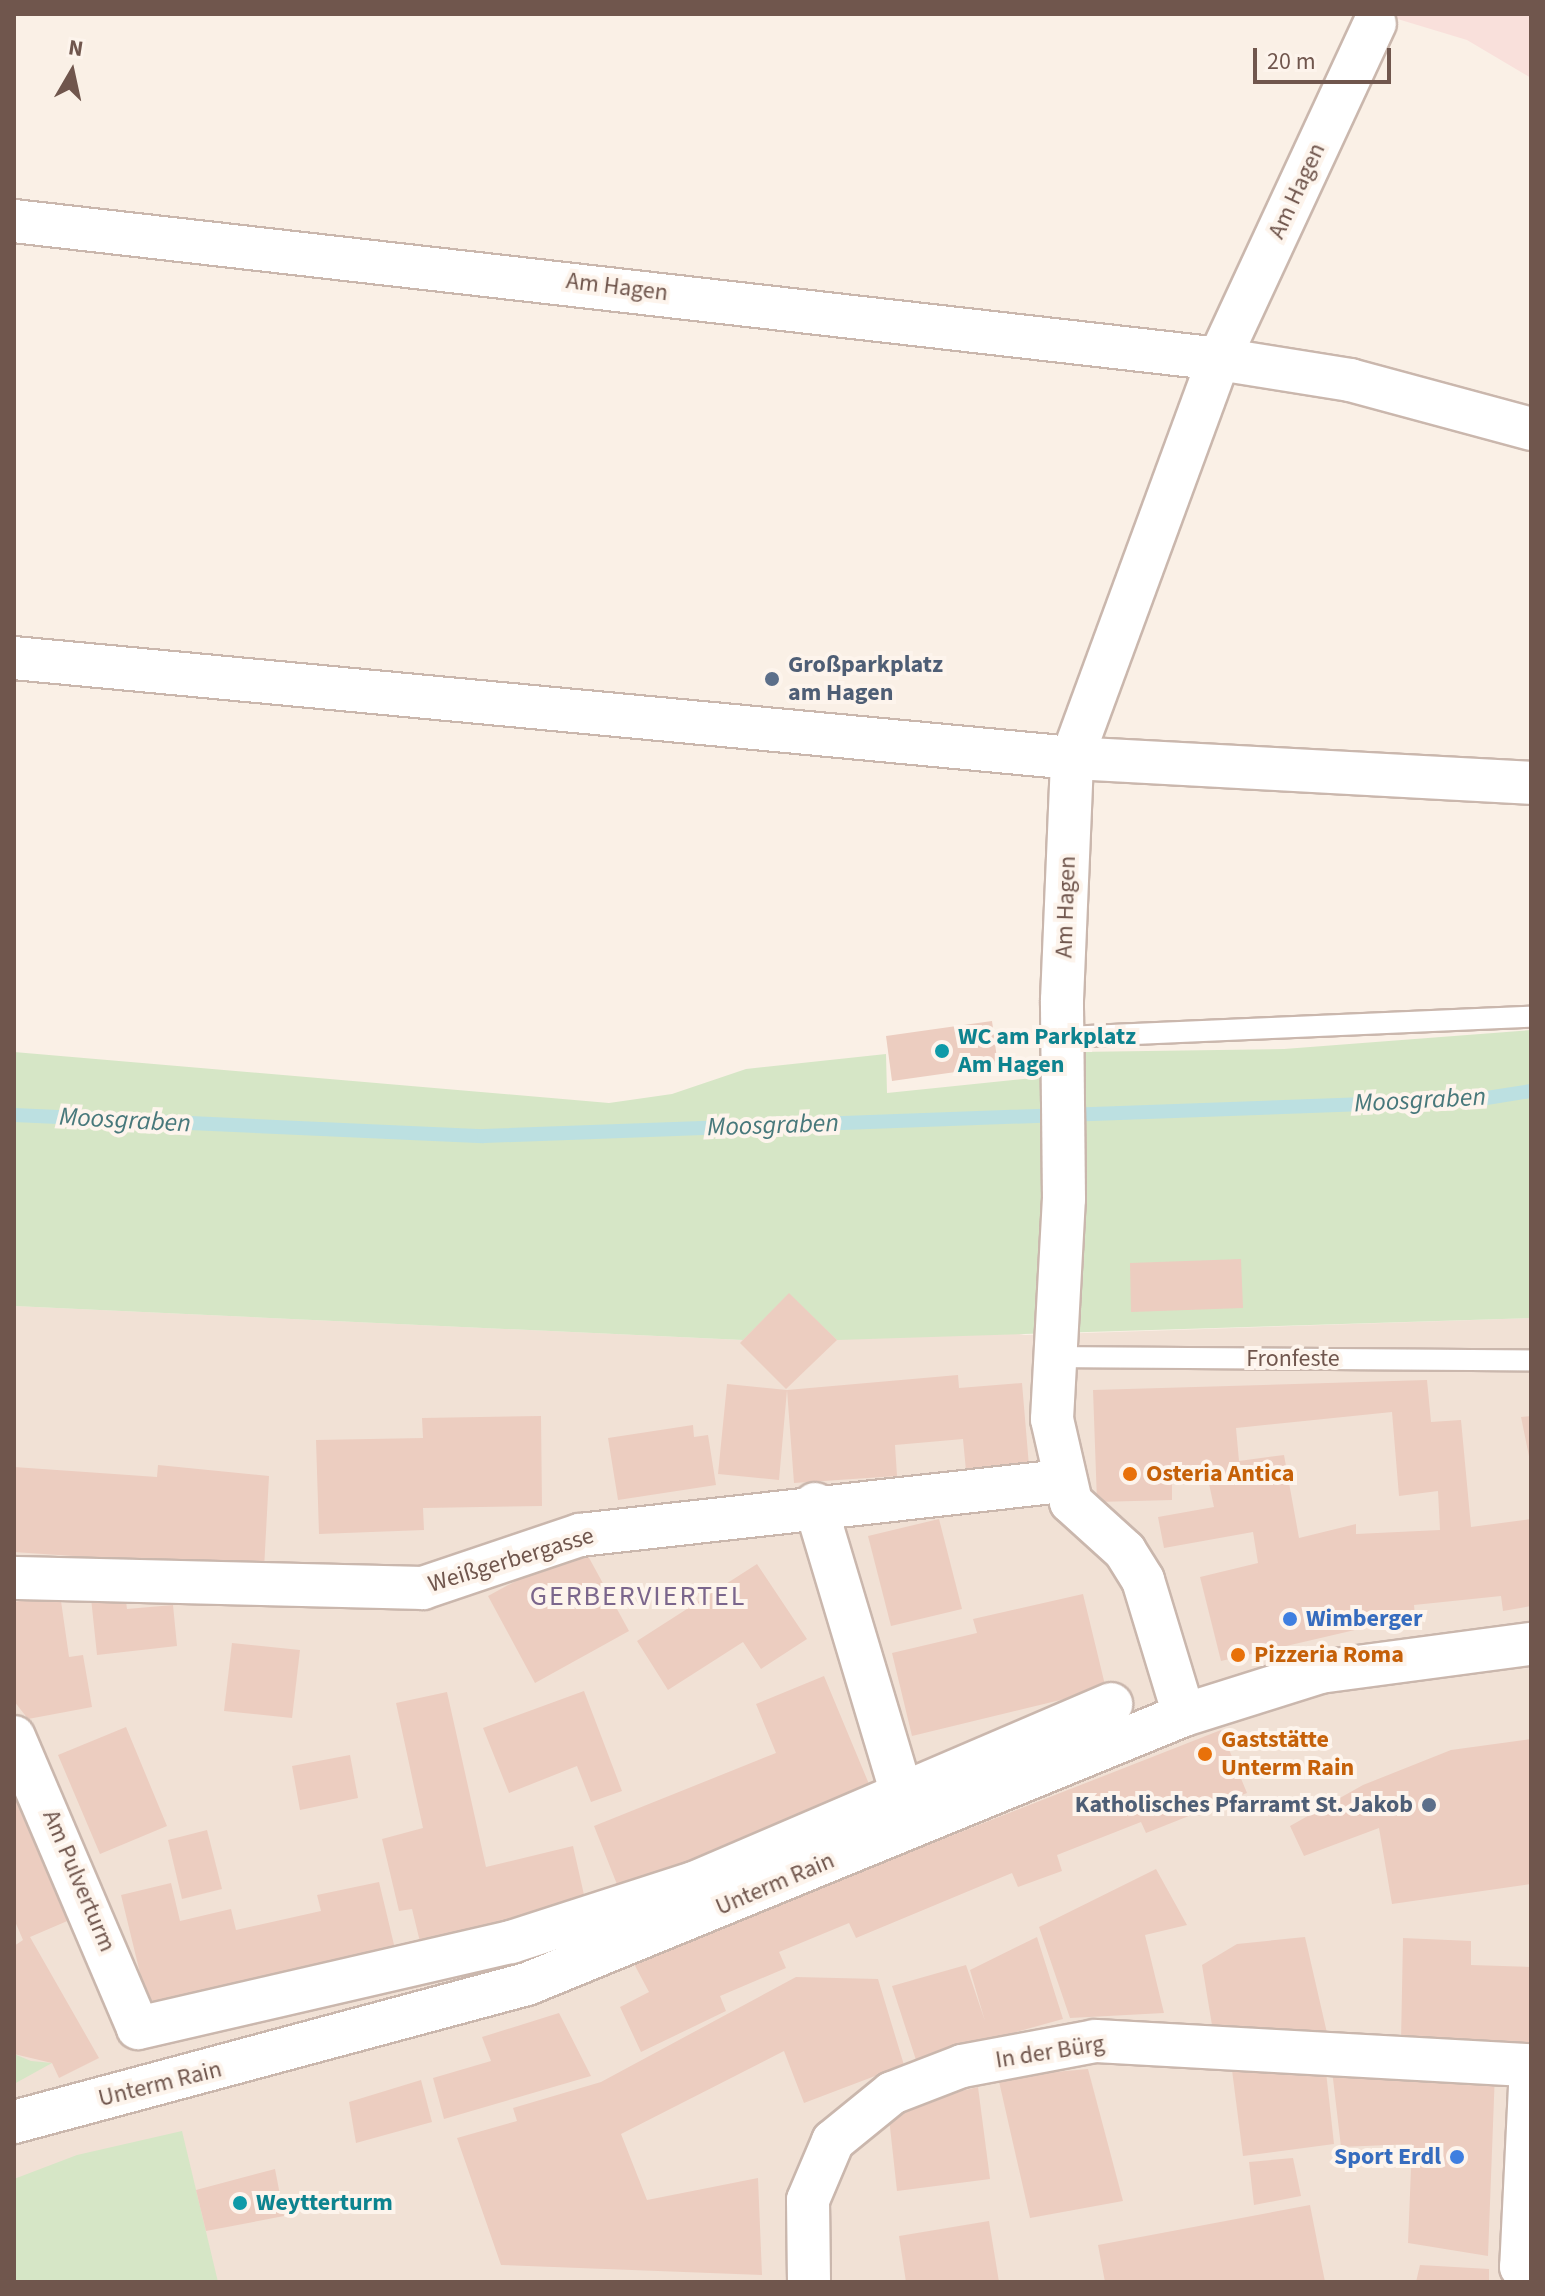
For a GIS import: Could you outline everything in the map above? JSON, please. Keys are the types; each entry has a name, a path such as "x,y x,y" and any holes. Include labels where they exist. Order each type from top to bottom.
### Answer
{"street":[{"name":"Am Hagen","path":"1060,1481 1052,1419 1064,1140 1072,758 1219,359 1375,23"},
{"name":"Am Hagen","path":"14,221 1219,359 1350,380 1531,429"},
{"path":"14,658 1072,758 1531,783"},
{"path":"1060,1481 1084,1518 1125,1551 1143,1580 1184,1715"},
{"name":"Weißgerbergasse","path":"14,1578 423,1588 580,1535 815,1504 1060,1481"},
{"path":"815,1504 901,1791"},
{"name":"Unterm Rain","path":"14,2122 527,1984 1184,1715 1320,1672 1531,1644"},
{"path":"527,1984 511,1942 694,1883 901,1791 1111,1704"},
{"name":"Am Pulverturm","path":"14,1737 138,2028 511,1942"},
{"name":"In der Bürg","path":"809,2282 808,2200 833,2141 892,2093 962,2066 1095,2041 1531,2066"},
{"path":"1531,2066 1521,2267 1531,2268"}],"lane":[{"path":"1064,1037 1531,1017"},
{"name":"Fronfeste","path":"1056,1357 1531,1360"}],"shaded area":[{"path":"1381,14 1531,14 1531,78 1467,40"},
{"path":"789,1293 1025,1335 1531,1318 1531,2282 14,2282 14,1306 742,1340"}],"green space":[{"path":"1531,1030 1531,1318 837,1340 789,1294 743,1340 14,1306 14,1052 609,1103 672,1094 746,1069 886,1054 887,1093 1072,1074 1076,1052 1284,1049"},
{"path":"14,2054 31,2061 52,2063 14,2084"},
{"path":"182,2131 218,2282 14,2282 14,2179 77,2155"}],"building":[{"name":"WC am Parkplatz Am Hagen","path":"992,1021 998,1066 892,1081 886,1036"},
{"path":"1241,1259 1243,1308 1131,1312 1130,1263"},
{"path":"789,1293 837,1340 786,1389 740,1343"},
{"path":"958,1375 959,1388 1022,1383 1029,1466 966,1471 963,1439 895,1445 897,1476 794,1483 787,1390"},
{"path":"1427,1380 1431,1422 1461,1420 1471,1527 1531,1519 1531,1606 1503,1611 1501,1596 1414,1605 1415,1616 1221,1661 1200,1577 1258,1563 1253,1532 1164,1548 1158,1517 1214,1507 1206,1470 1172,1478 1172,1500 1097,1502 1093,1390","holes":["1392,1412 1399,1496 1438,1491 1440,1530 1356,1534 1356,1524 1299,1538 1284,1455 1239,1461 1236,1428"]},
{"path":"727,1384 787,1390 779,1480 718,1474"},
{"path":"541,1416 542,1506 423,1508 424,1530 319,1534 316,1440 423,1438 422,1418"},
{"path":"1531,1416 1531,1461 1530,1461 1521,1417"},
{"path":"693,1425 694,1437 708,1435 716,1485 618,1500 608,1438"},
{"path":"158,1465 269,1476 264,1569 14,1552 14,1467 157,1477"},
{"path":"939,1519 962,1609 891,1626 868,1536"},
{"path":"582,1545 629,1631 535,1683 488,1596"},
{"path":"757,1564 807,1639 761,1669 743,1642 668,1690 637,1641"},
{"path":"60,1594 69,1657 83,1655 92,1707 28,1719 14,1701 14,1602"},
{"path":"125,1594 127,1609 173,1605 177,1646 97,1655 91,1598"},
{"path":"1083,1594 1106,1689 912,1736 892,1653 977,1633 973,1619"},
{"path":"232,1643 300,1650 292,1718 224,1711"},
{"path":"824,1676 869,1784 800,1813 803,1820 620,1892 594,1826 776,1753 756,1704"},
{"path":"584,1691 622,1791 591,1802 577,1766 509,1793 483,1728"},
{"path":"447,1692 486,1867 573,1846 587,1908 422,1950 412,1909 399,1911 382,1839 423,1828 396,1703"},
{"path":"126,1727 167,1826 100,1854 58,1755"},
{"path":"1221,1730 1247,1793 1146,1833 1141,1822 1057,1855 1062,1871 1018,1887 1012,1873 856,1938 849,1923 779,1952 786,1968 720,1996 726,2011 641,2052 620,2007 649,1992 633,1962 832,1884 829,1877 867,1860 869,1868"},
{"name":"Katholisches Pfarramt St. Jakob","path":"1531,1739 1531,1884 1392,1904 1379,1828 1304,1856 1290,1826 1363,1785 1451,1750"},
{"path":"350,1755 358,1798 300,1810 292,1766"},
{"path":"14,1785 72,1919 30,1937 99,2058 59,2078 52,2063 14,2054 14,1946 23,1940 14,1919"},
{"path":"207,1830 222,1889 182,1899 168,1840"},
{"path":"1156,1869 1187,1925 1145,1935 1164,2013 1070,2018 1039,1927"},
{"path":"379,1882 396,1953 149,2010 121,1895 171,1883 180,1921 231,1909 236,1930 321,1911 317,1895"},
{"path":"1037,1937 1063,2019 916,2060 892,1986 966,1965 985,2021 970,1970"},
{"path":"1305,1937 1327,2033 1213,2031 1202,1965 1237,1944"},
{"path":"1403,1938 1471,1941 1471,1965 1531,1967 1531,2045 1401,2042"},
{"path":"796,1977 878,1979 904,2065 804,2103 784,2051 621,2134 647,2200 758,2178 762,2275 501,2265 457,2138 517,2121 513,2108 601,2082"},
{"path":"559,2013 591,2076 444,2119 433,2078 491,2061 482,2037"},
{"path":"1088,2069 1123,2201 1030,2218 998,2077"},
{"path":"1232,2070 1326,2072 1334,2144 1243,2156"},
{"path":"1332,2070 1495,2072 1488,2256 1408,2243 1412,2144 1341,2147"},
{"path":"421,2080 432,2122 356,2143 349,2102"},
{"path":"978,2087 990,2179 897,2191 888,2109"},
{"path":"1293,2158 1301,2196 1254,2205 1249,2162"},
{"name":"Weytterturm","path":"275,2169 284,2216 206,2231 196,2190"},
{"path":"1310,2205 1325,2282 1105,2282 1098,2245"},
{"path":"989,2221 999,2282 906,2282 899,2236"},
{"path":"1420,2265 1489,2269 1489,2282 1416,2282"}],"waterway":[{"name":"Moosgraben","path":"14,1115 484,1136 1474,1100 1531,1091"}],"place":[{"name":"Großparkplatz am Hagen","path":"772,679"},
{"name":"WC am Parkplatz Am Hagen","path":"942,1051"},
{"name":"Osteria Antica","path":"1130,1474"},
{"name":"Wimberger","path":"1290,1619"},
{"name":"Pizzeria Roma","path":"1238,1655"},
{"name":"Gaststätte Unterm Rain","path":"1205,1754"},
{"name":"Katholisches Pfarramt St. Jakob","path":"1429,1805"},
{"name":"Sport Erdl","path":"1457,2157"},
{"name":"Weytterturm","path":"240,2203"}],"district":[{"name":"GERBERVIERTEL","path":"638,1596"}]}
